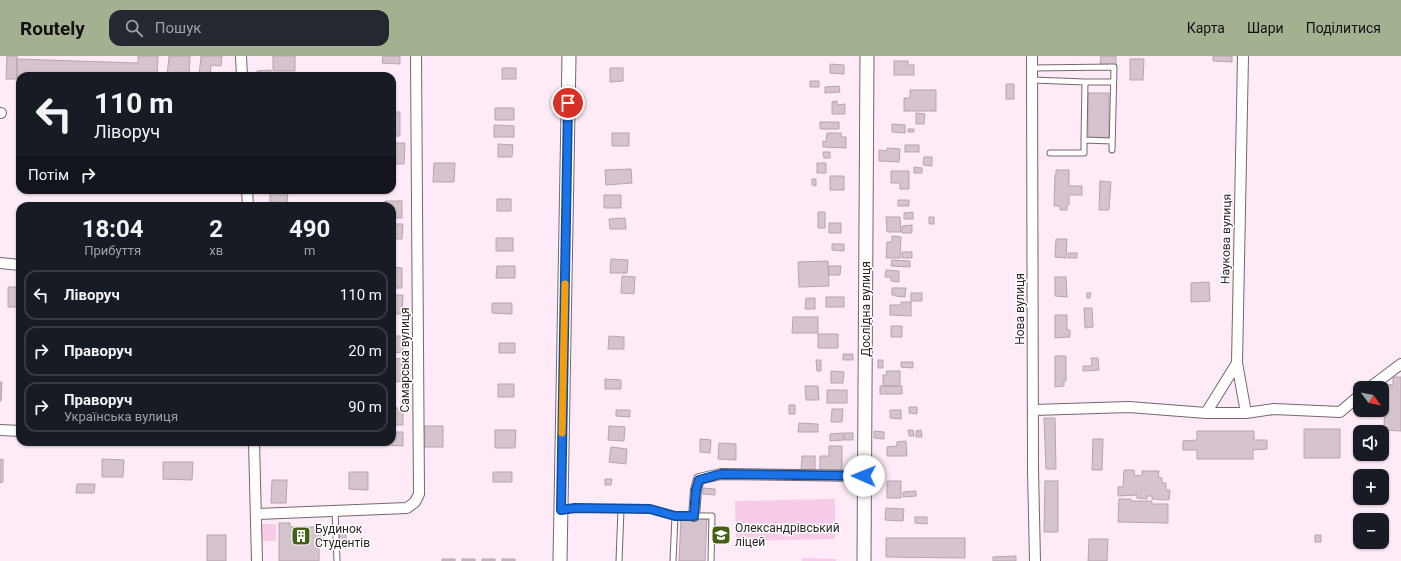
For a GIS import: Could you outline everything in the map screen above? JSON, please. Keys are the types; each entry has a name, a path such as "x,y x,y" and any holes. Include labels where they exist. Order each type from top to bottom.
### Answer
{"street":[{"path":"241,56 242,72"},
{"name":"Самарська вулиця","path":"256,514 407,508 415,502 419,494 416,56"},
{"path":"560,561 569,56"},
{"name":"Дослідна вулиця","path":"864,561 867,56"},
{"name":"Нова вулиця","path":"1032,56 1033,470 1036,561"},
{"name":"Наукова вулиця","path":"1243,56 1237,363 1246,413"},
{"path":"0,264 16,265"},
{"path":"1206,413 1237,363"},
{"path":"1378,381 1401,364"},
{"path":"1033,410 1129,407 1206,413 1246,413 1274,408 1340,412 1353,401"},
{"path":"0,430 16,431"},
{"path":"254,446 257,561"},
{"path":"694,516 696,490 699,480 721,474 864,476"}],"lane":[{"path":"1032,68 1114,67 1112,150"},
{"path":"1032,80 1113,82"},
{"path":"1050,153 1084,152 1085,82"},
{"path":"1084,140 1112,141"},
{"path":"561,510 575,508 650,509 675,516 712,516 711,561"},
{"path":"619,561 621,508"},
{"path":"335,511 338,561"},
{"path":"673,561 675,516"}],"shaded area":[{"path":"835,499 835,539 736,541 735,501"},
{"path":"259,524 276,524 276,541 259,541"},
{"path":"802,558 836,559 836,561 802,561"}],"building":[{"path":"7,56 17,56 16,79 6,79"},
{"path":"138,56 158,56 157,72 17,72 17,59 138,63"},
{"path":"169,56 190,56 189,72 167,72"},
{"path":"201,56 222,56 221,66 211,65 210,72 199,72"},
{"path":"273,56 295,56 295,71 273,71"},
{"path":"383,56 400,56 400,64 382,63"},
{"path":"1101,56 1116,56 1116,66 1100,65"},
{"path":"1213,56 1232,56 1232,62 1213,61"},
{"path":"1130,59 1144,59 1143,80 1130,80"},
{"path":"894,61 908,61 908,65 914,65 914,75 894,75"},
{"path":"830,64 844,65 844,74 830,73"},
{"path":"502,68 516,68 516,79 502,79"},
{"path":"610,68 623,68 623,81 610,82"},
{"path":"271,70 271,72 257,72"},
{"path":"810,81 819,81 819,87 810,87"},
{"path":"1006,84 1014,84 1014,99 1006,99"},
{"path":"839,86 840,92 825,93 825,87"},
{"path":"910,90 936,90 936,111 904,111 904,98 910,98"},
{"path":"1088,93 1109,93 1109,138 1088,138"},
{"path":"837,101 837,105 845,104 845,114 832,114 832,102"},
{"path":"495,108 514,108 514,120 495,120"},
{"path":"396,112 400,112 400,136 396,136"},
{"path":"916,113 925,114 924,124 916,124"},
{"path":"820,122 839,122 839,129 820,129"},
{"path":"892,124 905,125 905,133 892,132"},
{"path":"494,125 514,126 514,137 494,137"},
{"path":"908,129 914,129 914,132 908,132"},
{"path":"612,133 629,133 629,146 612,146"},
{"path":"827,133 841,133 841,137 846,137 846,148 823,147 823,141 826,142"},
{"path":"396,143 405,143 404,164 396,164"},
{"path":"498,144 513,145 512,157 498,157"},
{"path":"905,145 919,145 919,152 905,152"},
{"path":"887,148 900,149 899,162 879,161 879,150 887,151"},
{"path":"823,152 830,152 830,158 824,158"},
{"path":"924,157 932,157 932,166 923,165"},
{"path":"434,163 455,163 454,182 433,182"},
{"path":"817,163 826,163 826,173 817,173"},
{"path":"914,167 922,168 922,173 914,173"},
{"path":"631,169 632,183 606,185 605,170"},
{"path":"1056,170 1069,170 1069,186 1082,186 1082,195 1069,195 1069,205 1067,205 1067,210 1060,210 1060,206 1054,206"},
{"path":"891,171 909,171 909,189 900,189 900,183 891,183"},
{"path":"830,176 844,176 844,190 830,190"},
{"path":"812,179 816,179 816,186 812,185"},
{"path":"1100,181 1111,182 1109,210 1099,210"},
{"path":"270,194 288,194 287,202 270,202"},
{"path":"604,195 621,195 621,208 604,208"},
{"path":"497,199 511,199 511,211 497,211"},
{"path":"898,200 909,200 909,206 898,206"},
{"path":"402,201 402,218 396,218 396,202 385,202"},
{"path":"818,212 825,212 825,228 818,228"},
{"path":"913,212 913,219 904,219 904,213"},
{"path":"886,217 900,217 901,232 887,232"},
{"path":"929,217 934,217 934,224 929,224"},
{"path":"625,218 626,229 610,229 609,219"},
{"path":"829,223 841,223 841,233 829,233"},
{"path":"396,224 403,224 402,239 396,239"},
{"path":"912,225 912,233 902,233 902,226"},
{"path":"892,236 901,237 900,258 886,258 887,242 892,242"},
{"path":"496,238 513,238 513,251 496,251"},
{"path":"1056,239 1067,239 1066,258 1055,257"},
{"path":"832,244 844,244 844,251 832,250"},
{"path":"902,252 912,252 912,258 902,258"},
{"path":"1068,253 1077,253 1077,258 1068,258"},
{"path":"611,259 628,260 627,273 610,273"},
{"path":"892,260 910,261 910,267 891,266"},
{"path":"828,261 829,286 799,287 798,262"},
{"path":"497,266 515,266 515,278 496,278"},
{"path":"829,266 841,266 840,275 829,275"},
{"path":"396,267 402,268 402,288 396,288"},
{"path":"886,270 899,271 899,282 891,281 891,277 885,277"},
{"path":"622,276 635,277 634,294 621,293"},
{"path":"1055,277 1066,277 1067,297 1055,296"},
{"path":"1209,282 1210,301 1191,302 1191,283"},
{"path":"8,287 16,287 16,307 8,307"},
{"path":"892,288 906,288 905,297 892,295"},
{"path":"911,293 922,293 922,301 911,301"},
{"path":"1087,293 1091,293 1090,298 1087,298"},
{"path":"396,295 403,295 402,314 396,314"},
{"path":"826,297 844,297 844,307 826,307"},
{"path":"806,298 815,298 815,309 805,309"},
{"path":"901,302 911,302 911,316 890,315 890,305 901,305"},
{"path":"492,303 512,303 512,314 492,313"},
{"path":"1084,308 1092,308 1093,327 1085,328"},
{"path":"1055,315 1067,315 1067,330 1070,330 1070,337 1055,338"},
{"path":"793,317 818,317 818,333 792,333"},
{"path":"891,326 902,326 902,337 891,337"},
{"path":"818,334 838,334 838,348 818,348"},
{"path":"396,336 404,336 403,353 396,352"},
{"path":"609,336 624,337 624,349 608,349"},
{"path":"499,343 515,343 515,353 499,353"},
{"path":"843,354 853,354 853,360 843,360"},
{"path":"1055,356 1066,356 1066,381 1064,381 1064,386 1055,387"},
{"path":"396,358 403,359 402,382 396,381"},
{"path":"1091,358 1098,358 1099,370 1083,371 1083,366 1092,366"},
{"path":"816,360 821,360 821,371 817,371"},
{"path":"878,360 883,360 883,368 878,368"},
{"path":"901,362 913,362 913,368 901,367"},
{"path":"831,371 844,372 843,383 831,383"},
{"path":"886,371 900,371 900,386 883,386 883,375 887,375"},
{"path":"1393,377 1401,377 1401,431 1389,430 1389,425 1384,425 1384,417 1389,417 1389,384 1393,385"},
{"path":"605,379 621,380 621,389 605,389"},
{"path":"0,382 2,382 1,401 0,401"},
{"path":"498,384 514,384 514,397 498,397"},
{"path":"805,386 818,386 819,400 806,400"},
{"path":"880,386 902,386 902,394 880,394"},
{"path":"827,390 847,390 847,403 827,403"},
{"path":"789,405 795,405 795,414 789,414"},
{"path":"909,407 917,407 917,414 909,413"},
{"path":"396,408 403,408 403,425 396,425"},
{"path":"832,409 843,409 842,422 831,422"},
{"path":"616,410 630,410 630,417 616,416"},
{"path":"890,410 901,410 901,419 890,418"},
{"path":"1044,418 1055,418 1056,469 1046,469"},
{"path":"799,423 818,424 818,432 798,432"},
{"path":"424,426 443,426 443,447 424,447"},
{"path":"609,426 625,427 624,441 608,440"},
{"path":"1304,429 1340,429 1340,458 1304,458"},
{"path":"495,430 516,430 515,448 495,448"},
{"path":"908,430 913,430 914,436 909,436"},
{"path":"921,430 922,437 916,437 916,431"},
{"path":"874,431 884,432 884,439 874,438"},
{"path":"1197,431 1254,431 1254,440 1267,440 1267,449 1253,450 1253,459 1197,459 1197,450 1183,450 1183,441 1197,440"},
{"path":"396,432 403,432 403,446 396,446"},
{"path":"843,433 843,440 830,441 830,434"},
{"path":"844,433 853,433 853,440 844,440"},
{"path":"700,439 711,440 710,453 700,452"},
{"path":"1093,439 1103,439 1102,470 1092,470"},
{"path":"906,441 907,456 887,456 887,447 897,446 897,442"},
{"path":"719,443 736,444 736,460 718,459"},
{"path":"829,446 842,446 842,470 820,470 820,456 829,456"},
{"path":"611,447 627,449 626,464 609,462"},
{"path":"802,456 815,456 815,470 801,470"},
{"path":"3,459 3,482 0,483 0,460"},
{"path":"102,459 124,460 123,477 102,477"},
{"path":"163,462 193,462 192,480 163,479"},
{"path":"1124,470 1134,470 1134,475 1142,476 1142,471 1159,471 1158,477 1162,478 1162,483 1166,483 1166,490 1170,490 1169,500 1152,499 1152,496 1147,496 1147,499 1137,498 1137,495 1118,496 1118,487 1123,487"},
{"path":"349,472 368,472 368,490 349,489"},
{"path":"493,472 512,472 512,482 493,482"},
{"path":"605,479 612,479 611,485 605,485"},
{"path":"272,480 287,480 286,503 271,503"},
{"path":"887,481 901,481 901,498 887,498"},
{"path":"1045,481 1058,481 1058,532 1044,532"},
{"path":"77,484 95,484 94,493 76,493"},
{"path":"703,488 715,489 715,495 703,494"},
{"path":"916,491 916,496 903,497 903,492"},
{"path":"1119,499 1131,499 1131,501 1152,501 1152,504 1168,504 1168,523 1118,522"},
{"path":"886,508 904,509 903,521 885,520"},
{"path":"915,517 927,517 927,524 915,523"},
{"path":"681,518 707,519 705,561 679,561"},
{"name":"Будинок Студентів","path":"279,523 290,523 290,527 323,527 324,546 319,546 319,561 279,561"},
{"path":"337,534 346,534 346,548 338,548"},
{"path":"207,535 226,535 226,561 207,561"},
{"path":"1315,535 1321,535 1321,542 1315,542"},
{"path":"886,538 965,538 965,558 886,557"},
{"path":"1089,539 1108,539 1107,561 1088,561"},
{"path":"1016,556 1016,561 993,561 993,557"},
{"path":"442,559 455,559 455,561 442,561"},
{"path":"462,559 475,559 475,561 462,561"},
{"path":"482,559 495,559 495,561 482,561"},
{"path":"502,559 515,559 515,561 502,561"}],"slow traffic":[{"path":"562,433 565,284"}],"place":[{"name":"Олександрівський ліцей","path":"721,535"},
{"name":"Будинок Студентів","path":"301,536"}],"route":[{"path":"568,103 561,510 575,508 650,509 675,516 694,516 696,490 699,480 721,474 864,476"}]}
